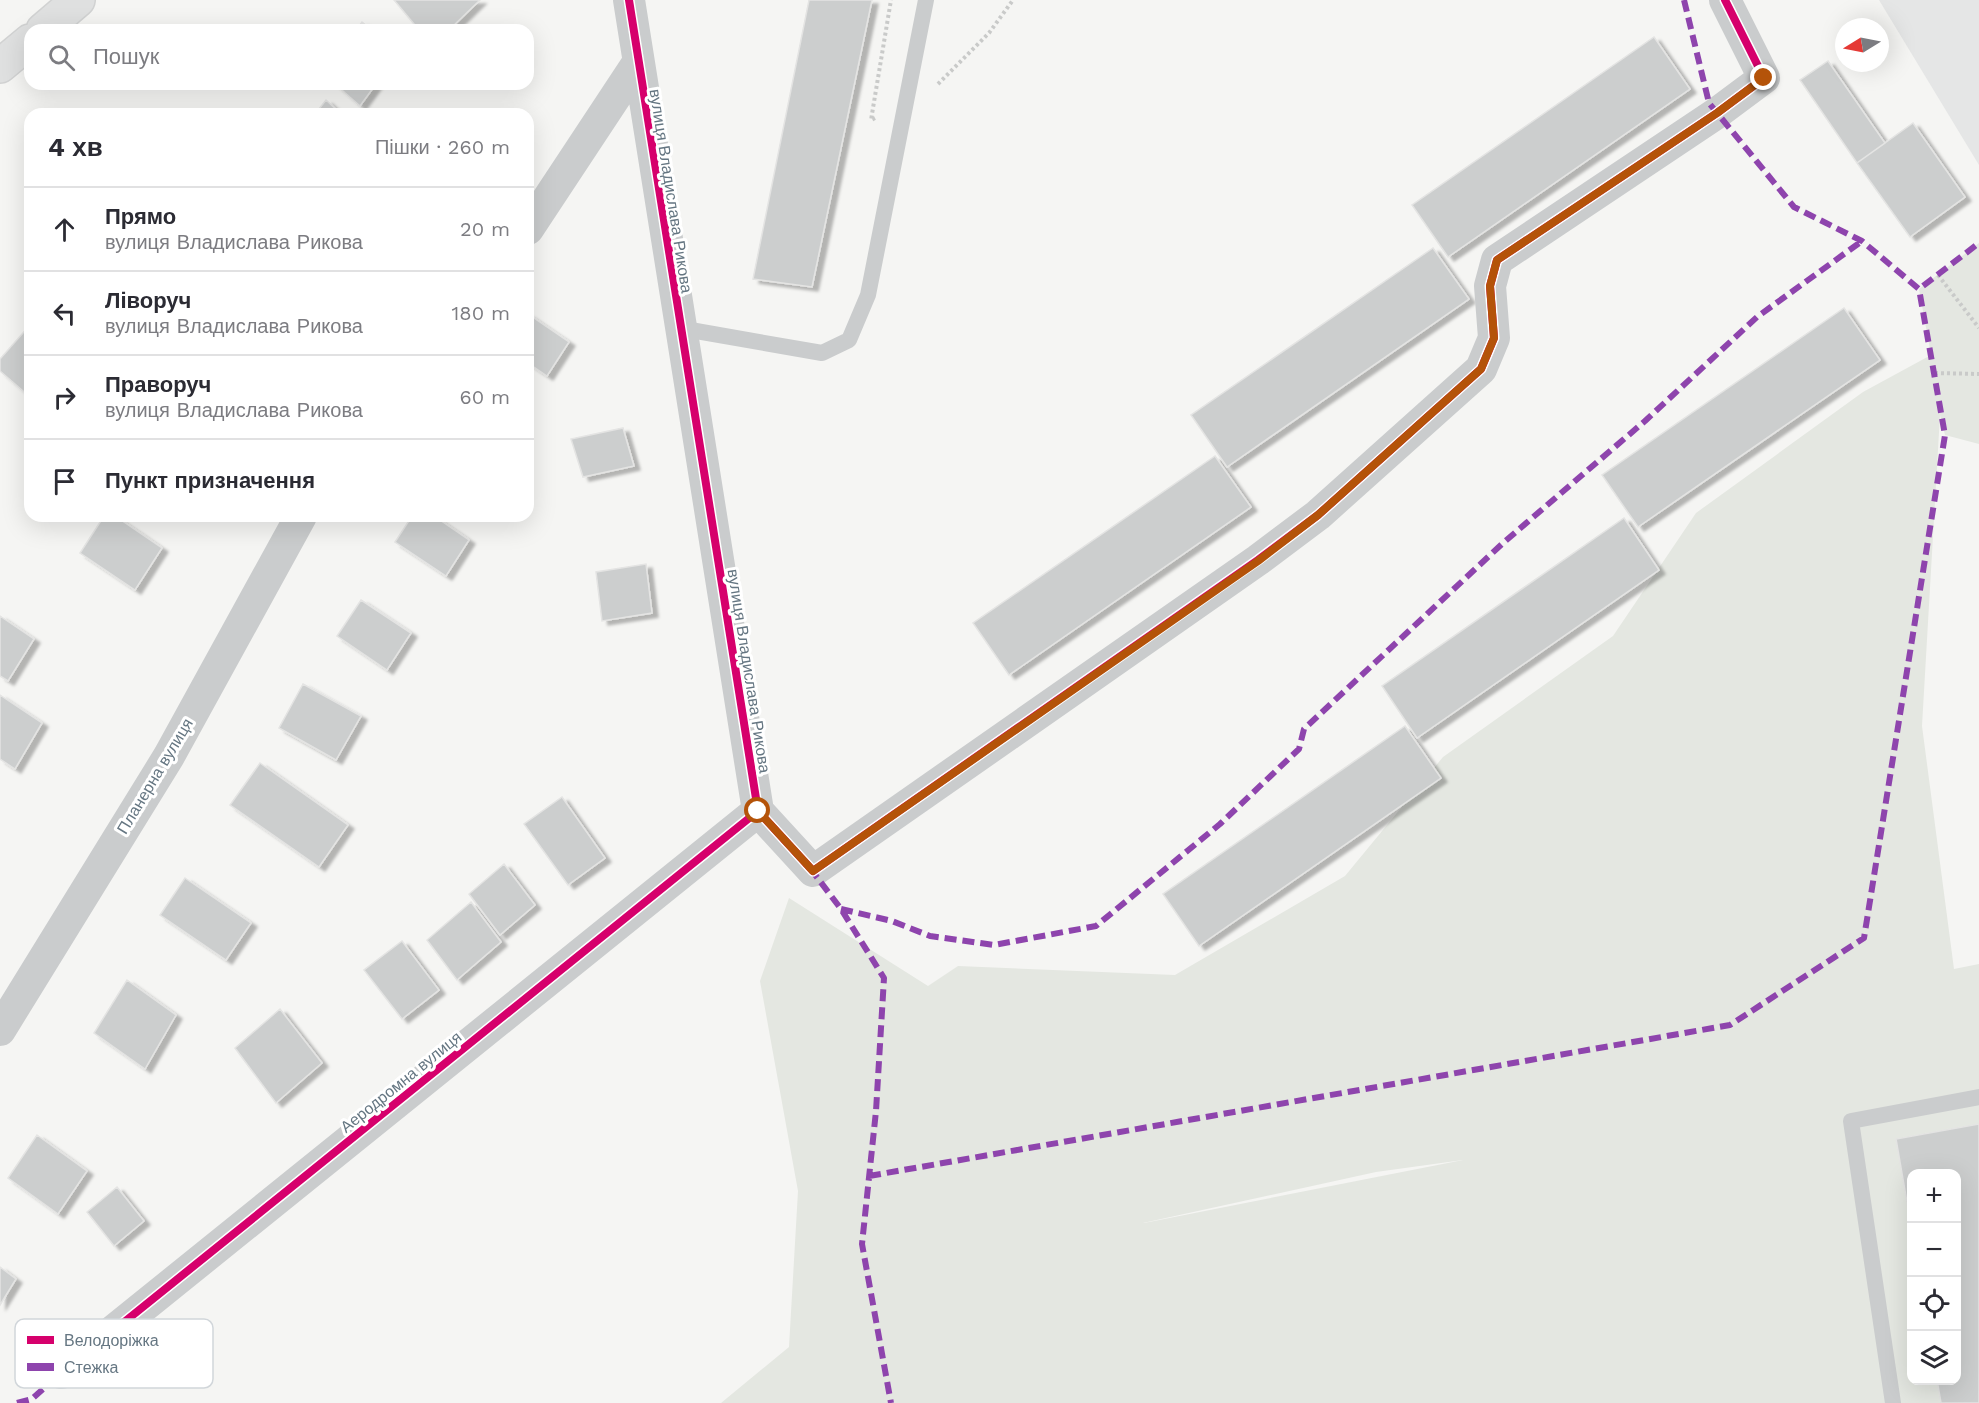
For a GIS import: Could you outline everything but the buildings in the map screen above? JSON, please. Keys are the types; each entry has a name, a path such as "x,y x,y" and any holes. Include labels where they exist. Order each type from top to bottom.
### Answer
{"highway":[{"path":"50,24 78,0"},
{"path":"0,66 24,46"}],"street":[{"name":"вулиця Владислава Рикова","path":"629,0 637,64 758,811"},
{"path":"758,811 813,871 1258,561 1318,515 1481,369 1494,338 1490,286 1497,260 1717,113 1764,78 1725,0"},
{"path":"534,221 637,64"},
{"name":"Планерна вулиця","path":"0,1030 169,756 298,522"},
{"name":"Аеродромна вулиця","path":"129,1319 758,811"}],"lane":[{"path":"679,328 822,353 849,340 868,295 926,0"},
{"path":"1893,1403 1851,1121 1979,1097"}],"path":[{"path":"1938,275 1979,328"},
{"path":"1935,373 1979,374"}],"shaded area":[{"path":"1879,0 1979,0 1979,165"},
{"path":"1979,243 1979,444 1945,435 1940,415 1922,726 1954,969 1979,964 1979,1403 721,1403 789,1347 798,1191 760,981 789,898 928,986 958,966 1175,975 1345,876 1443,757 1613,636 1696,513 1863,392 1931,355 1919,289","holes":["1463,1160 1144,1223 1376,1172"]}],"marked path":[{"path":"1684,0 1709,103 1794,207 1862,241 1919,289 1979,243"},
{"path":"841,909 892,921 930,936 994,945 1096,926 1220,824 1299,749 1304,729 1503,543 1645,421 1757,317 1862,241"},
{"path":"869,1176 1730,1025 1864,938 1945,435 1919,289"},
{"path":"810,868 841,909 884,978 876,1111 862,1244 891,1403"},
{"path":"17,1403 32,1399 44,1388"}],"cycle path":[{"path":"629,0 758,811 813,871 1258,560 1318,515 1481,369 1494,338 1490,286 1497,260 1717,113 1764,78 1725,0"},
{"path":"128,1319 758,811"}],"route":[{"path":"758,811 813,871 1258,561 1318,515 1481,369 1494,338 1490,286 1497,260 1717,113 1764,78"}]}
